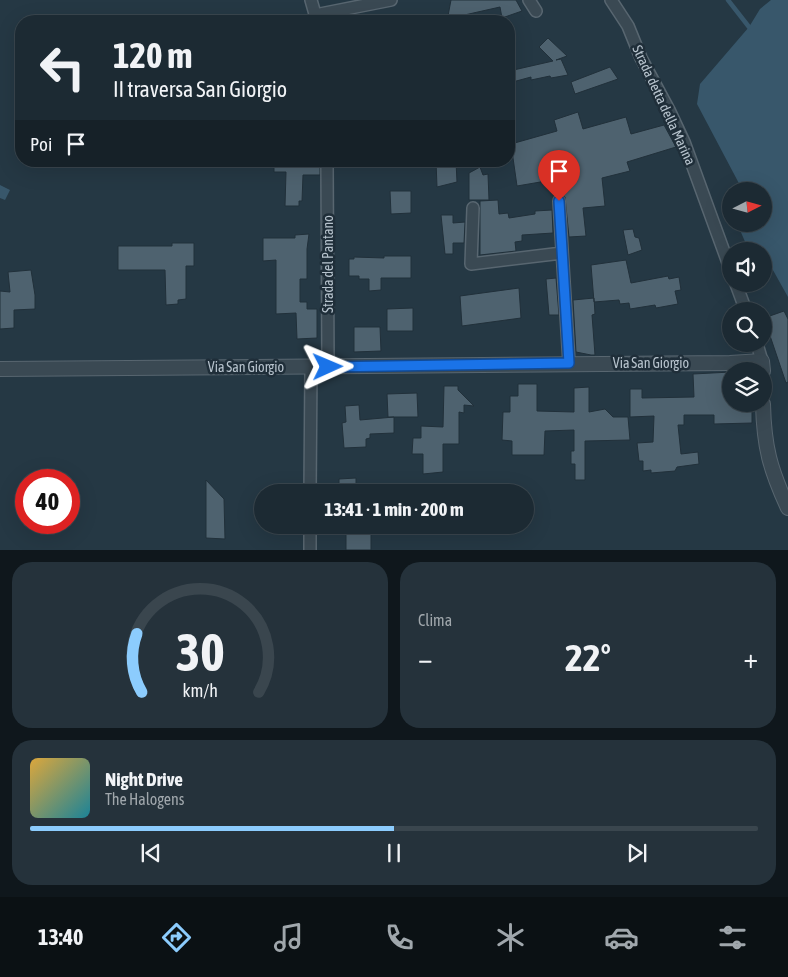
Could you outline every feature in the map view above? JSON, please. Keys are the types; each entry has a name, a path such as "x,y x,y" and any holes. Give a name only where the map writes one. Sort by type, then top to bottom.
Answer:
{"street":[{"path":"311,0 315,15"},
{"path":"328,15 391,0"},
{"path":"529,0 536,11"},
{"name":"Strada detta della Marina","path":"611,0 628,26 641,58 684,142 722,246"},
{"name":"Strada del Pantano","path":"327,167 328,367"},
{"path":"559,201 569,363"},
{"path":"473,208 471,264 562,252"},
{"name":"Via San Giorgio","path":"0,369 722,363"},
{"path":"310,484 311,367"},
{"path":"763,412 768,461 788,508"},
{"path":"310,534 310,550"}],"water":[{"path":"771,0 788,0 788,297 772,268 772,242 745,242 741,232 772,232 772,182 738,182 697,104 700,84 749,27 760,9"},
{"path":"0,185 10,190 5,200 0,198"}],"building":[{"path":"451,0 516,0 522,11 511,15 501,15 500,7 464,15 448,15"},
{"path":"548,38 567,56 556,60 561,59 568,75 531,80 531,77 515,81 515,70 553,61 539,47"},
{"path":"610,67 618,79 575,94 571,82"},
{"path":"578,112 583,129 626,117 631,134 664,125 676,147 627,162 630,171 602,178 605,206 583,208 586,236 569,237 565,197 559,194 554,196 552,180 517,186 514,167 515,143 557,131 554,120"},
{"path":"274,167 320,167 320,175 303,175 302,201 299,201 299,206 285,206 286,172 274,172"},
{"path":"436,167 456,167 457,182 437,187"},
{"path":"480,167 483,175 488,174 489,200 469,200 469,173"},
{"path":"390,191 411,191 411,213 391,214"},
{"path":"498,200 499,214 508,213 509,218 535,214 535,211 552,210 553,233 522,235 522,241 515,242 516,251 480,255 480,201"},
{"path":"441,215 453,215 453,223 465,222 464,243 453,243 453,254 445,254"},
{"path":"633,229 635,237 639,238 642,250 628,255 623,230"},
{"path":"309,234 307,279 300,279 300,302 307,302 307,309 317,309 317,338 297,339 296,313 276,314 276,260 263,261 263,238 295,238 295,235"},
{"path":"172,243 194,243 194,266 186,266 186,299 178,300 178,304 166,305 165,270 118,270 118,246 172,246"},
{"path":"384,256 411,256 411,278 381,278 381,290 369,291 369,279 349,276 349,259 354,259 354,257 384,258"},
{"path":"626,260 631,283 668,276 669,279 679,277 681,290 675,291 678,304 656,308 655,305 630,309 629,303 620,304 619,300 594,302 591,265"},
{"path":"31,270 35,309 14,310 14,328 0,329 0,291 10,292 8,272"},
{"path":"556,278 559,315 549,315 546,279"},
{"path":"519,288 521,318 462,326 460,296"},
{"path":"594,298 595,314 592,315 595,355 591,355 576,352 573,300"},
{"path":"413,308 413,331 387,331 387,309"},
{"path":"784,311 788,319 788,382 786,383 772,342 772,315"},
{"path":"354,327 380,327 381,351 354,352"},
{"path":"722,372 722,412 752,412 752,423 714,424 714,415 684,415 684,425 678,425 681,454 698,452 699,464 677,467 675,471 651,473 651,470 643,471 643,461 639,461 637,443 653,442 654,416 630,417 630,389 642,389 642,398 694,397 693,374"},
{"path":"518,384 537,384 537,411 574,412 574,388 589,387 589,412 605,409 613,417 628,417 630,440 585,441 585,480 575,480 575,464 571,464 571,451 574,451 574,430 545,431 544,455 512,455 512,441 502,440 503,412 510,412 510,396 518,396"},
{"path":"444,386 458,386 458,390 474,406 464,405 464,413 459,412 459,444 443,444 443,472 423,474 423,454 412,454 413,438 421,438 421,426 443,427"},
{"path":"417,393 418,417 388,417 387,394"},
{"path":"359,405 360,420 394,417 394,433 370,434 370,438 366,439 366,447 344,448 342,423 346,422 345,406"},
{"path":"356,478 356,484 339,484 339,479"},
{"path":"206,480 224,499 225,539 206,538"},
{"path":"346,534 371,534 371,550 346,550"}],"waterway":[{"path":"728,0 749,27"}],"route":[{"path":"328,367 569,363 559,201"}]}
